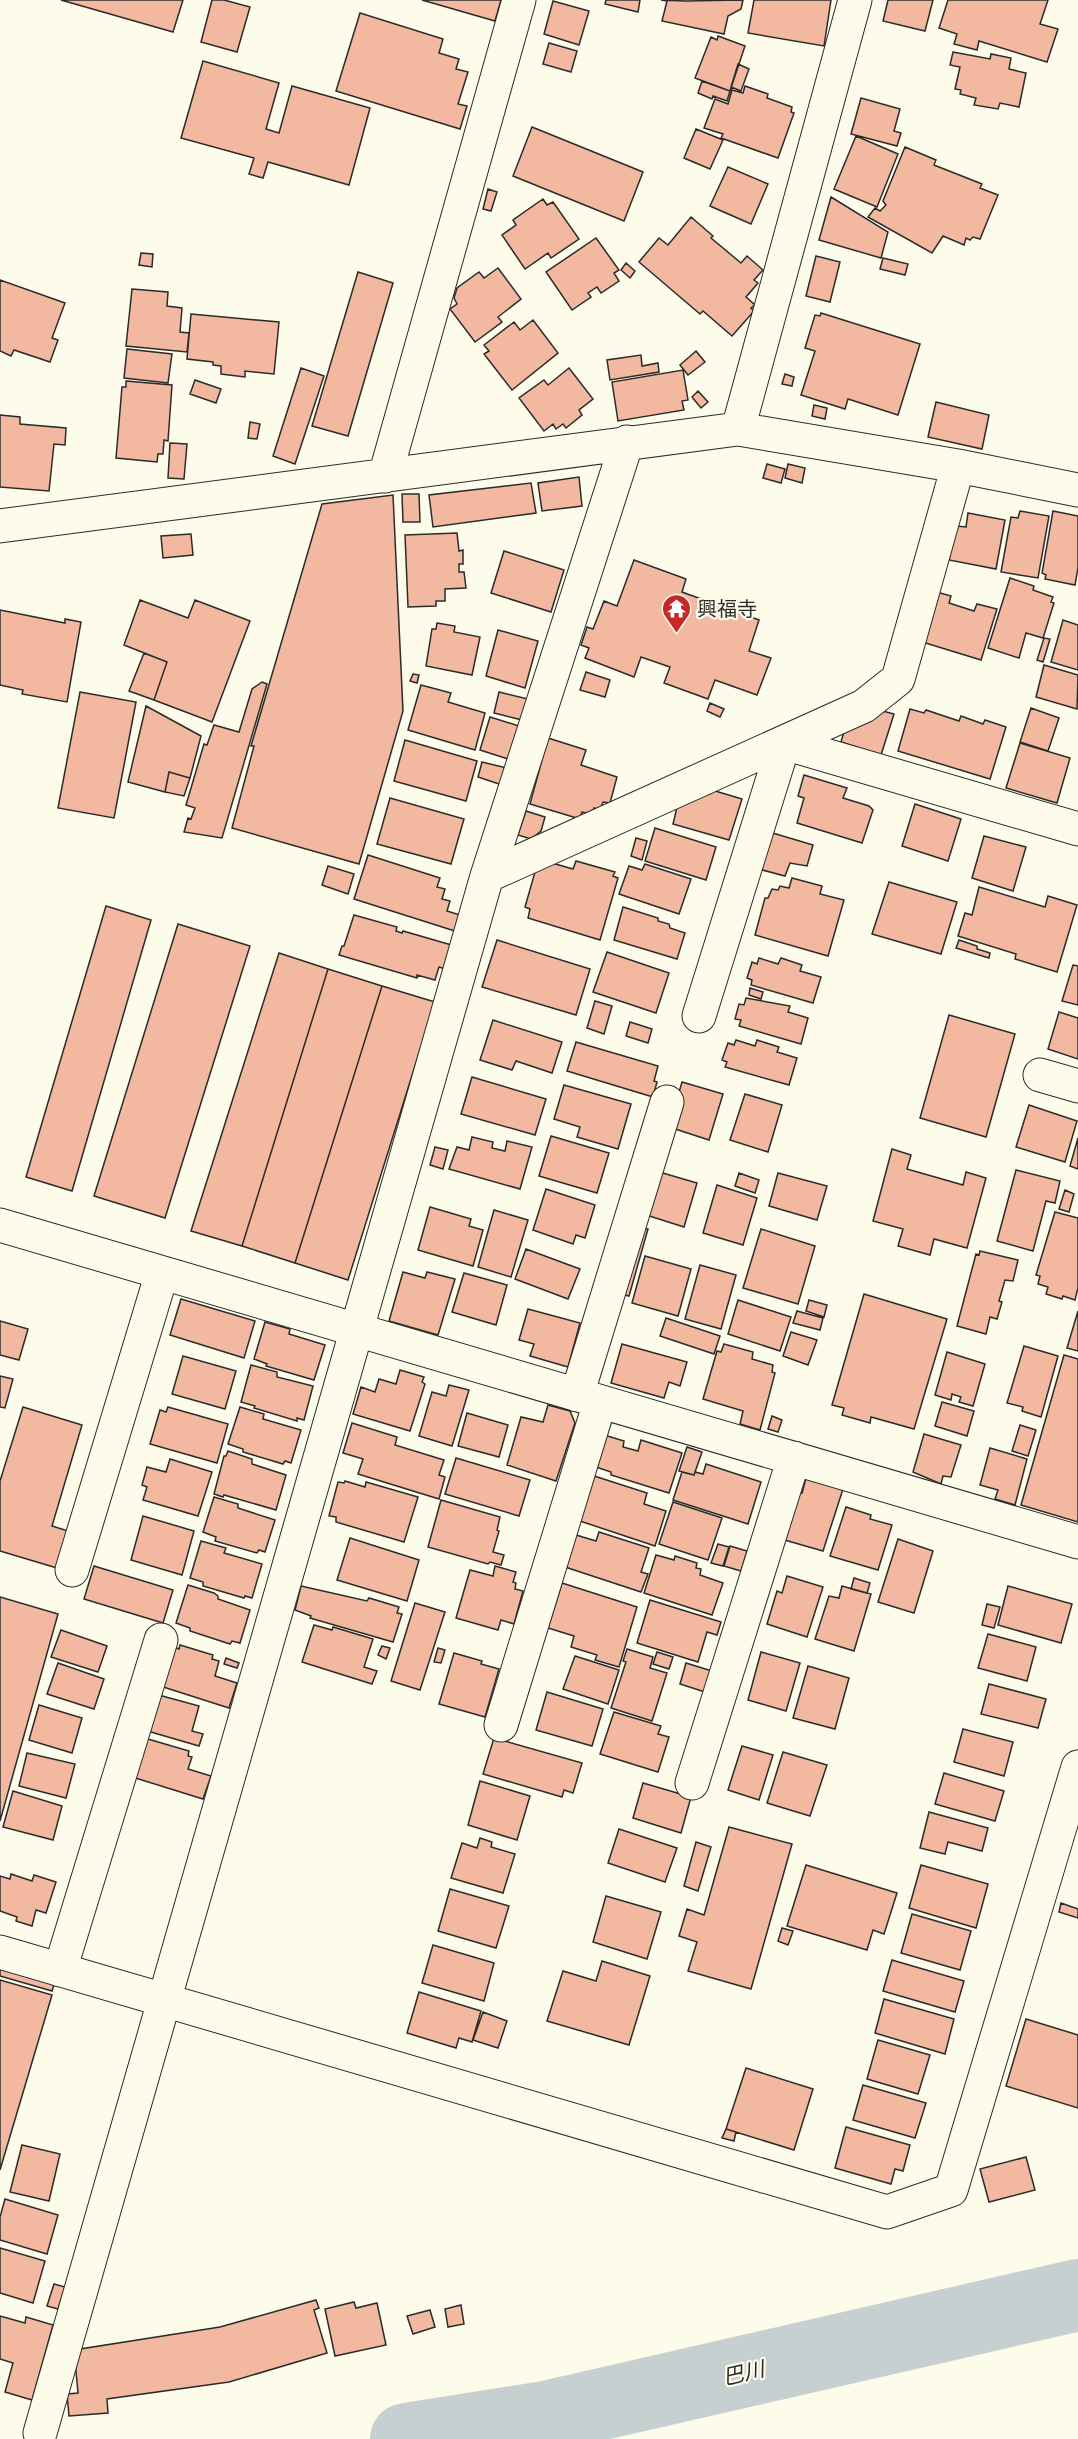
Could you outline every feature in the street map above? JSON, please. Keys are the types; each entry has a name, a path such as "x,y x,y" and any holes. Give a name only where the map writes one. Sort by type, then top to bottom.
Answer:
{"street":[{"path":"385,476 519,0"},
{"path":"738,429 855,0"},
{"path":"0,526 738,429 958,466 1078,490"},
{"path":"40,2433 487,876 627,442"},
{"path":"487,876 864,706 898,679 958,466"},
{"path":"784,742 1078,829"},
{"path":"699,1016 784,742"},
{"path":"1040,1075 1078,1086"},
{"path":"501,1725 667,1102"},
{"path":"0,1225 1078,1542"},
{"path":"72,1570 162,1273"},
{"path":"692,1783 794,1458"},
{"path":"60,1970 161,1640"},
{"path":"0,1952 887,2212 951,2190 1078,1767"}],"building":[{"path":"61,0 183,0 173,32"},
{"path":"212,0 224,0 250,7 237,52 201,42"},
{"path":"422,0 501,0 495,21"},
{"path":"606,0 640,0 638,12 605,4"},
{"path":"661,0 743,0 741,9 728,16 724,34 662,21 667,1"},
{"path":"754,0 831,0 824,46 748,33"},
{"path":"888,0 933,0 925,31 883,21"},
{"path":"948,0 1048,0 1040,24 1058,29 1047,62 979,41 977,50 954,44 957,34 939,28"},
{"path":"553,1 589,11 579,45 544,34"},
{"path":"360,13 443,39 439,53 459,59 456,69 468,72 458,104 467,106 460,129 336,91"},
{"path":"718,36 745,46 730,91 695,78 711,37 717,40"},
{"path":"549,43 577,51 571,72 543,64"},
{"path":"953,52 990,59 991,54 1011,58 1009,69 1026,73 1019,107 1000,103 998,109 974,105 976,98 960,94 961,90 955,89 960,67 950,65"},
{"path":"203,61 279,83 266,129 279,133 292,86 370,108 349,185 268,162 263,178 249,174 254,158 181,138"},
{"path":"738,64 749,69 741,91 731,87"},
{"path":"702,81 730,91 727,101 713,96 712,99 698,93"},
{"path":"745,86 768,94 767,98 792,107 791,112 794,113 778,158 721,138 723,134 704,128 715,99 728,104 732,90 743,93"},
{"path":"861,98 900,109 894,131 901,133 897,146 851,134"},
{"path":"532,127 643,172 624,221 513,176"},
{"path":"696,129 723,140 710,169 684,158"},
{"path":"856,136 898,154 877,207 834,189"},
{"path":"905,147 936,160 934,165 982,184 980,188 998,195 980,239 966,238 964,245 943,236 932,253 868,217 875,208 880,211 886,205 883,201"},
{"path":"728,167 768,184 751,224 710,206"},
{"path":"488,189 497,192 491,211 483,209"},
{"path":"831,197 888,232 881,258 819,240"},
{"path":"543,199 547,205 553,202 579,239 551,258 548,253 525,269 502,235 516,225 513,220"},
{"path":"691,217 713,236 711,238 741,263 747,256 763,270 754,280 758,283 746,297 755,305 751,308 754,311 732,336 703,311 700,314 639,262 659,238 668,245"},
{"path":"596,238 619,270 614,273 619,281 601,293 597,287 588,293 591,297 572,310 546,272"},
{"path":"141,253 153,254 152,267 139,265"},
{"path":"816,256 840,262 830,302 806,296"},
{"path":"883,258 908,264 905,275 880,269"},
{"path":"626,263 635,271 630,278 621,270"},
{"path":"498,268 521,299 498,317 502,322 475,342 450,309 457,304 454,298 457,288 479,272 484,278"},
{"path":"358,272 393,283 348,436 312,426"},
{"path":"0,280 65,303 52,338 58,340 50,362 14,350 11,356 0,351"},
{"path":"132,289 168,292 167,306 182,308 180,332 189,333 187,352 126,346"},
{"path":"821,313 920,344 898,415 848,399 845,409 801,395 815,351 805,348 815,315 820,316"},
{"path":"191,314 279,322 274,374 245,371 245,377 221,374 221,366 213,365 213,362 187,359"},
{"path":"533,320 558,353 512,390 484,354 489,351 484,345 514,322 520,330"},
{"path":"127,349 172,354 168,383 124,378"},
{"path":"696,351 705,362 688,375 680,365"},
{"path":"641,355 642,366 658,363 659,372 610,380 607,360"},
{"path":"301,368 324,376 295,464 273,456"},
{"path":"569,368 593,399 579,410 582,415 566,428 563,424 556,429 553,424 544,431 519,398 544,380 548,385"},
{"path":"683,370 688,400 682,401 684,410 618,421 612,382"},
{"path":"785,374 794,377 792,386 782,384"},
{"path":"195,380 221,389 216,403 190,394"},
{"path":"126,381 172,385 168,441 164,440 163,454 158,454 157,462 116,458 122,387 126,387"},
{"path":"698,391 708,402 701,408 692,397"},
{"path":"936,402 989,415 982,449 928,437"},
{"path":"814,405 827,408 825,419 812,416"},
{"path":"0,415 20,417 20,424 66,428 65,445 54,444 49,491 0,487"},
{"path":"250,422 260,424 257,439 248,438"},
{"path":"170,443 187,444 184,479 168,478"},
{"path":"767,464 785,469 781,483 763,478"},
{"path":"788,464 805,468 802,483 785,478"},
{"path":"579,477 582,506 542,511 538,483"},
{"path":"531,483 536,513 433,527 429,495"},
{"path":"402,494 419,494 420,522 403,522"},
{"path":"393,495 403,711 359,864 232,828 254,746 251,746 322,504"},
{"path":"1020,511 1049,516 1038,578 1001,572 1011,517 1018,518"},
{"path":"1053,511 1078,516 1078,568 1075,585 1045,579 1046,575 1042,573"},
{"path":"968,513 1005,520 996,569 949,560 956,526 966,527"},
{"path":"457,533 459,551 463,550 463,564 459,564 459,572 464,572 466,588 445,589 445,601 436,601 436,606 408,607 405,535"},
{"path":"191,534 193,555 163,558 161,536"},
{"path":"504,551 564,570 551,612 491,593"},
{"path":"634,560 686,579 682,592 759,620 749,651 771,658 757,695 715,680 708,699 664,683 670,667 641,657 634,677 585,658 589,648 581,645 587,627 593,629 604,601 617,606"},
{"path":"1010,578 1034,586 1033,590 1053,597 1051,602 1054,603 1043,638 1026,633 1019,658 988,648"},
{"path":"933,591 951,596 949,603 974,611 977,604 997,609 981,660 919,641"},
{"path":"140,600 188,618 195,600 250,621 212,722 154,700 167,662 124,645"},
{"path":"0,610 65,623 65,619 81,622 67,702 22,694 23,690 0,685"},
{"path":"1063,620 1078,625 1078,670 1051,662"},
{"path":"437,623 455,626 454,632 480,637 472,675 426,666 432,629 436,629"},
{"path":"498,630 538,641 525,688 486,676"},
{"path":"1044,638 1050,639 1043,662 1037,660"},
{"path":"144,653 167,662 154,700 129,691"},
{"path":"1044,665 1078,675 1077,709 1036,697"},
{"path":"586,672 610,680 605,697 580,690"},
{"path":"413,674 419,675 417,683 410,681"},
{"path":"262,682 267,684 222,838 184,832 188,818 191,819 195,808 186,805 204,744 207,745 214,725 239,732 252,689"},
{"path":"421,685 451,693 448,702 485,713 475,750 408,730"},
{"path":"80,692 136,702 114,818 58,808"},
{"path":"499,692 528,699 522,720 494,713"},
{"path":"710,703 724,709 720,717 707,711"},
{"path":"146,706 201,736 190,778 169,772 165,792 128,782"},
{"path":"1031,708 1059,718 1048,751 1020,742"},
{"path":"910,709 924,713 926,710 959,721 961,716 983,724 985,720 1006,727 990,779 898,751"},
{"path":"879,710 894,714 881,755 841,742 845,728"},
{"path":"490,717 519,726 508,759 480,750"},
{"path":"548,738 586,750 581,765 617,777 610,803 603,802 600,810 594,808 592,814 582,812 580,819 530,804"},
{"path":"405,740 477,761 466,801 394,781"},
{"path":"1020,743 1070,758 1057,803 1006,788"},
{"path":"482,762 507,768 502,785 478,777"},
{"path":"169,772 190,778 184,796 165,792"},
{"path":"804,775 847,788 843,798 869,806 873,810 862,843 797,823 804,798 798,796"},
{"path":"712,790 742,799 729,840 673,824 678,803 703,792 710,794"},
{"path":"390,798 464,819 451,864 377,844"},
{"path":"915,804 961,819 948,861 902,846"},
{"path":"526,811 545,817 541,831 531,839 518,835"},
{"path":"655,828 716,847 706,880 645,861"},
{"path":"766,831 813,845 807,866 790,863 785,876 755,868"},
{"path":"984,836 1026,847 1013,891 972,878"},
{"path":"636,838 647,841 642,860 631,856"},
{"path":"368,855 440,878 437,887 445,889 442,899 450,901 447,911 463,916 458,932 354,899"},
{"path":"545,861 573,869 576,861 615,872 613,876 618,878 600,940 528,918 530,909 525,907 537,865"},
{"path":"645,864 691,879 679,914 619,894 629,866 642,870"},
{"path":"328,866 354,874 348,894 322,885"},
{"path":"792,878 822,886 820,894 844,900 828,956 755,935 765,898 768,898 772,889 778,890 780,886 789,888"},
{"path":"889,882 957,902 941,954 872,934"},
{"path":"979,887 1045,907 1048,896 1077,905 1057,972 1015,959 1016,954 958,936 965,913 972,915"},
{"path":"106,906 151,920 72,1191 26,1177"},
{"path":"623,907 658,918 658,921 669,924 670,928 685,933 677,959 614,940"},
{"path":"354,915 397,927 396,931 402,933 403,931 455,946 448,970 439,967 435,980 417,975 417,978 339,955"},
{"path":"178,924 250,946 165,1218 94,1196"},
{"path":"497,940 590,969 576,1015 482,987"},
{"path":"959,940 990,953 989,958 956,948"},
{"path":"607,952 669,973 656,1013 593,992"},
{"path":"279,953 328,969 242,1246 191,1231"},
{"path":"759,958 778,964 781,958 802,965 800,971 821,977 813,1003 751,985 752,980 747,978 752,962 757,964"},
{"path":"1073,965 1078,966 1078,1005 1062,1001"},
{"path":"328,969 382,986 295,1263 242,1246"},
{"path":"382,986 435,1002 348,1280 295,1263"},
{"path":"750,988 763,992 761,999 749,995"},
{"path":"746,998 790,1006 788,1012 808,1018 801,1044 739,1026 741,1020 735,1019 739,1004 744,1005"},
{"path":"595,1001 612,1006 604,1034 587,1028"},
{"path":"1059,1012 1078,1018 1078,1059 1048,1049"},
{"path":"949,1015 1015,1034 986,1137 920,1118"},
{"path":"493,1020 562,1042 552,1073 516,1061 512,1070 480,1060"},
{"path":"630,1022 652,1029 648,1043 626,1036"},
{"path":"736,1040 755,1046 757,1040 779,1047 777,1052 797,1058 789,1085 725,1067 727,1062 722,1060 728,1043 734,1045"},
{"path":"576,1042 658,1066 653,1097 567,1071"},
{"path":"472,1077 546,1099 535,1135 461,1114"},
{"path":"682,1082 723,1094 709,1140 669,1127"},
{"path":"564,1085 631,1104 618,1149 577,1137 580,1127 554,1119"},
{"path":"745,1094 782,1105 768,1152 730,1140"},
{"path":"1029,1105 1077,1121 1065,1162 1016,1147"},
{"path":"551,1136 609,1153 597,1193 539,1176"},
{"path":"472,1137 493,1142 492,1148 505,1151 507,1141 532,1147 520,1189 449,1169 457,1147 469,1150"},
{"path":"1078,1138 1078,1169 1070,1166"},
{"path":"435,1147 448,1150 443,1169 430,1165"},
{"path":"892,1149 911,1155 907,1169 963,1185 966,1172 986,1178 967,1248 934,1239 930,1255 898,1246 903,1229 873,1221"},
{"path":"1016,1170 1060,1181 1055,1203 1046,1201 1033,1251 997,1241"},
{"path":"656,1171 697,1183 684,1227 643,1214"},
{"path":"739,1173 759,1180 755,1193 735,1186"},
{"path":"778,1173 827,1186 817,1220 769,1206"},
{"path":"717,1185 757,1198 743,1245 703,1233"},
{"path":"546,1189 595,1205 585,1238 576,1235 573,1244 533,1230"},
{"path":"1065,1190 1074,1194 1069,1212 1059,1209"},
{"path":"430,1207 471,1219 469,1226 483,1230 473,1266 418,1250"},
{"path":"494,1210 528,1220 511,1277 478,1267"},
{"path":"1055,1212 1078,1218 1078,1288 1075,1300 1046,1294 1048,1287 1038,1284 1040,1276 1036,1275"},
{"path":"636,1226 648,1229 629,1296 616,1293"},
{"path":"761,1229 815,1246 798,1304 743,1288"},
{"path":"526,1249 580,1269 568,1299 515,1279"},
{"path":"980,1251 1018,1260 1013,1281 1005,1280 997,1319 990,1317 986,1334 957,1326 976,1254 979,1255"},
{"path":"645,1256 691,1269 678,1316 632,1303"},
{"path":"700,1265 736,1275 721,1329 685,1319"},
{"path":"403,1272 425,1278 427,1272 455,1279 438,1335 389,1321"},
{"path":"464,1273 507,1285 496,1325 452,1312"},
{"path":"864,1294 947,1319 914,1429 871,1417 870,1423 842,1415 844,1408 832,1405"},
{"path":"181,1299 255,1321 244,1358 170,1335"},
{"path":"738,1300 791,1317 780,1351 728,1334"},
{"path":"809,1300 827,1305 824,1317 806,1311"},
{"path":"528,1309 580,1323 568,1367 530,1356 534,1344 519,1340"},
{"path":"797,1311 823,1318 820,1330 793,1323"},
{"path":"1078,1311 1078,1351 1067,1348"},
{"path":"666,1318 720,1336 714,1354 660,1336"},
{"path":"0,1321 28,1329 19,1360 0,1355"},
{"path":"265,1322 290,1329 289,1334 325,1345 314,1380 266,1366 267,1364 254,1359"},
{"path":"791,1332 817,1340 808,1365 783,1356"},
{"path":"622,1344 687,1362 680,1386 669,1382 664,1398 611,1383"},
{"path":"724,1344 753,1352 752,1359 773,1365 772,1372 775,1373 760,1430 740,1424 743,1411 703,1399 717,1351 721,1352"},
{"path":"1024,1346 1058,1356 1041,1417 1022,1411 1023,1407 1007,1403"},
{"path":"947,1352 985,1364 973,1406 959,1402 961,1397 952,1394 951,1400 935,1395"},
{"path":"1064,1355 1078,1359 1078,1522 1021,1505"},
{"path":"183,1356 236,1371 225,1409 172,1394"},
{"path":"251,1365 277,1372 277,1377 313,1386 304,1420 297,1418 297,1421 241,1402"},
{"path":"400,1370 424,1377 422,1382 425,1384 410,1431 353,1414 361,1387 375,1392 379,1379 396,1384"},
{"path":"0,1376 13,1379 5,1408 0,1407"},
{"path":"449,1385 469,1390 452,1446 419,1436 432,1392 446,1396"},
{"path":"942,1402 974,1411 967,1436 935,1426"},
{"path":"548,1405 570,1411 575,1423 556,1481 507,1465 521,1417 543,1422"},
{"path":"23,1407 82,1425 52,1526 68,1531 57,1568 0,1551 0,1481"},
{"path":"168,1407 228,1424 217,1463 150,1444 160,1410 166,1412"},
{"path":"240,1407 264,1414 263,1419 301,1430 291,1463 285,1461 283,1464 243,1452 243,1449 228,1444"},
{"path":"467,1413 508,1425 499,1457 458,1446"},
{"path":"772,1416 782,1420 778,1432 768,1429"},
{"path":"352,1423 397,1437 395,1445 444,1460 439,1475 445,1477 439,1499 358,1474 363,1459 343,1453"},
{"path":"1020,1425 1036,1430 1028,1456 1012,1451"},
{"path":"601,1434 624,1441 623,1447 638,1451 641,1440 682,1453 669,1493 611,1475 611,1472 590,1465"},
{"path":"924,1434 961,1445 951,1477 943,1476 941,1484 913,1472"},
{"path":"687,1447 702,1452 694,1475 679,1471"},
{"path":"990,1448 1027,1459 1015,1505 995,1499 998,1490 980,1485"},
{"path":"228,1451 252,1459 252,1464 286,1475 276,1510 214,1494 224,1456"},
{"path":"456,1458 530,1480 519,1516 445,1494"},
{"path":"170,1459 212,1472 198,1516 143,1500 147,1487 142,1485 147,1467 166,1472"},
{"path":"706,1464 761,1482 748,1524 673,1500 682,1472 694,1475 695,1472 703,1474"},
{"path":"588,1474 647,1493 644,1504 666,1511 655,1546 580,1521 591,1487 585,1484"},
{"path":"806,1478 843,1489 823,1551 781,1539 795,1491 802,1493"},
{"path":"345,1481 365,1487 366,1482 418,1497 404,1542 336,1522 336,1517 329,1516 338,1482 344,1483"},
{"path":"214,1497 238,1504 238,1508 275,1520 265,1552 259,1550 257,1553 215,1541 216,1537 203,1532"},
{"path":"441,1500 500,1517 493,1552 504,1555 501,1565 490,1562 488,1564 428,1547"},
{"path":"673,1502 722,1518 708,1560 659,1544"},
{"path":"846,1507 871,1515 870,1519 892,1525 878,1570 830,1556"},
{"path":"143,1516 194,1531 182,1575 131,1560"},
{"path":"599,1532 649,1548 641,1572 648,1574 641,1592 565,1567 576,1535 596,1541"},
{"path":"350,1538 419,1560 407,1601 337,1580"},
{"path":"898,1539 933,1551 914,1613 878,1602"},
{"path":"201,1541 226,1548 224,1553 262,1564 252,1598 245,1596 244,1598 203,1586 203,1582 190,1578"},
{"path":"718,1544 729,1547 723,1566 711,1563"},
{"path":"730,1546 747,1551 741,1571 724,1566"},
{"path":"656,1555 674,1560 675,1556 697,1563 696,1568 701,1569 700,1575 723,1583 712,1615 644,1593"},
{"path":"94,1566 173,1590 163,1623 84,1599"},
{"path":"495,1566 516,1572 513,1582 516,1583 515,1589 523,1591 514,1624 501,1620 498,1630 456,1618 470,1570 493,1576"},
{"path":"787,1576 823,1587 807,1637 767,1624 777,1591 782,1593"},
{"path":"854,1578 870,1583 867,1593 851,1589"},
{"path":"562,1583 637,1607 619,1667 595,1660 597,1655 571,1647 574,1636 548,1628"},
{"path":"188,1585 214,1593 218,1599 250,1610 240,1643 232,1641 230,1644 190,1631 190,1628 176,1623"},
{"path":"301,1586 367,1601 369,1598 399,1607 397,1613 402,1614 393,1642 310,1618 311,1616 295,1610"},
{"path":"842,1586 871,1594 854,1651 815,1639 829,1596 839,1598"},
{"path":"1008,1586 1072,1604 1061,1643 998,1625"},
{"path":"0,1597 58,1614 0,1821"},
{"path":"650,1600 721,1622 717,1635 707,1632 698,1662 637,1643"},
{"path":"415,1603 445,1612 420,1690 391,1681"},
{"path":"987,1604 1000,1607 994,1628 982,1625"},
{"path":"314,1625 332,1630 333,1627 373,1639 364,1667 377,1671 372,1684 302,1662"},
{"path":"61,1630 107,1646 98,1672 51,1657"},
{"path":"988,1634 1036,1647 1027,1681 978,1668"},
{"path":"169,1645 179,1649 180,1645 213,1655 212,1659 219,1661 215,1676 237,1683 229,1708 157,1685"},
{"path":"382,1646 390,1648 386,1659 378,1655"},
{"path":"438,1648 445,1650 441,1663 434,1662"},
{"path":"627,1649 653,1657 650,1668 667,1673 652,1721 611,1708 626,1662 623,1661"},
{"path":"657,1652 673,1657 669,1669 653,1664"},
{"path":"761,1652 800,1663 786,1711 748,1700"},
{"path":"454,1653 482,1661 481,1664 499,1669 485,1717 439,1704"},
{"path":"575,1656 619,1670 608,1704 563,1689"},
{"path":"226,1658 239,1663 237,1668 224,1664"},
{"path":"58,1663 104,1679 94,1709 47,1694"},
{"path":"686,1663 712,1671 705,1692 680,1684"},
{"path":"808,1666 849,1678 835,1729 793,1718"},
{"path":"989,1684 1046,1699 1038,1728 981,1714"},
{"path":"547,1692 603,1709 592,1746 536,1730"},
{"path":"155,1694 199,1706 192,1731 203,1734 199,1746 144,1730"},
{"path":"39,1705 82,1718 72,1753 29,1740"},
{"path":"614,1712 661,1726 658,1734 669,1737 658,1772 600,1754"},
{"path":"963,1729 1013,1742 1004,1776 954,1762"},
{"path":"141,1737 189,1751 188,1756 192,1757 188,1769 211,1776 203,1799 129,1776"},
{"path":"494,1738 582,1763 573,1793 564,1790 562,1797 483,1774"},
{"path":"742,1746 773,1755 759,1800 728,1790"},
{"path":"783,1752 827,1765 810,1816 767,1803"},
{"path":"27,1753 75,1764 66,1798 19,1786"},
{"path":"944,1773 1004,1791 995,1821 935,1804"},
{"path":"480,1781 530,1796 517,1840 468,1825"},
{"path":"643,1783 691,1797 681,1833 633,1818"},
{"path":"13,1791 62,1806 53,1840 3,1827"},
{"path":"929,1812 988,1828 982,1851 948,1842 945,1854 920,1848"},
{"path":"729,1827 792,1844 751,1989 688,1971 697,1942 679,1936 687,1909 704,1915"},
{"path":"619,1829 677,1848 665,1882 608,1863"},
{"path":"480,1838 492,1842 491,1847 515,1854 503,1893 451,1878 462,1843 477,1848"},
{"path":"696,1842 711,1847 698,1891 684,1886"},
{"path":"806,1865 897,1893 884,1934 873,1930 867,1950 787,1926"},
{"path":"921,1865 988,1884 976,1928 909,1908"},
{"path":"11,1874 32,1881 34,1875 56,1882 46,1913 36,1910 32,1926 16,1921 17,1917 0,1911 0,1876 10,1879"},
{"path":"450,1889 509,1906 496,1948 438,1931"},
{"path":"606,1896 661,1912 647,1959 593,1942"},
{"path":"1061,1903 1078,1909 1078,1918 1059,1912"},
{"path":"912,1914 971,1931 960,1970 901,1953"},
{"path":"782,1928 793,1931 788,1945 778,1941"},
{"path":"433,1945 494,1963 484,2001 422,1983"},
{"path":"892,1960 964,1981 955,2012 883,1991"},
{"path":"602,1961 650,1976 629,2045 547,2021 563,1971 596,1981"},
{"path":"0,1964 55,1981 52,1991 0,1976"},
{"path":"0,1980 52,1995 0,2170"},
{"path":"419,1992 481,2011 472,2042 459,2038 456,2048 407,2033"},
{"path":"884,1999 954,2019 945,2054 875,2033"},
{"path":"483,2012 507,2021 498,2048 473,2040"},
{"path":"1026,2019 1078,2035 1078,2108 1006,2086"},
{"path":"878,2040 930,2055 918,2094 867,2079"},
{"path":"746,2068 813,2089 794,2150 726,2129"},
{"path":"863,2085 926,2103 915,2138 853,2120"},
{"path":"846,2127 910,2145 903,2171 895,2169 891,2184 835,2168"},
{"path":"726,2129 736,2132 734,2141 722,2138"},
{"path":"22,2145 60,2154 49,2201 10,2192"},
{"path":"1026,2157 1035,2190 989,2202 980,2169"},
{"path":"5,2199 58,2215 47,2254 0,2240 0,2217"},
{"path":"0,2248 45,2261 33,2303 0,2293"},
{"path":"54,2284 65,2287 58,2309 47,2306"},
{"path":"316,2300 319,2308 314,2310 327,2353 229,2382 107,2399 108,2413 69,2416 67,2394 78,2393 74,2350 220,2327"},
{"path":"354,2302 356,2308 377,2303 386,2345 335,2356 325,2309"},
{"path":"461,2305 464,2324 448,2327 445,2309"},
{"path":"430,2310 435,2327 413,2334 407,2316"},
{"path":"0,2316 25,2323 26,2317 53,2325 32,2400 5,2392 13,2363 0,2359"}],"waterway":[{"name":"巴川","path":"406,2439 545,2417 1078,2295"}],"place":[{"name":"興福寺","path":"676,634"}]}
